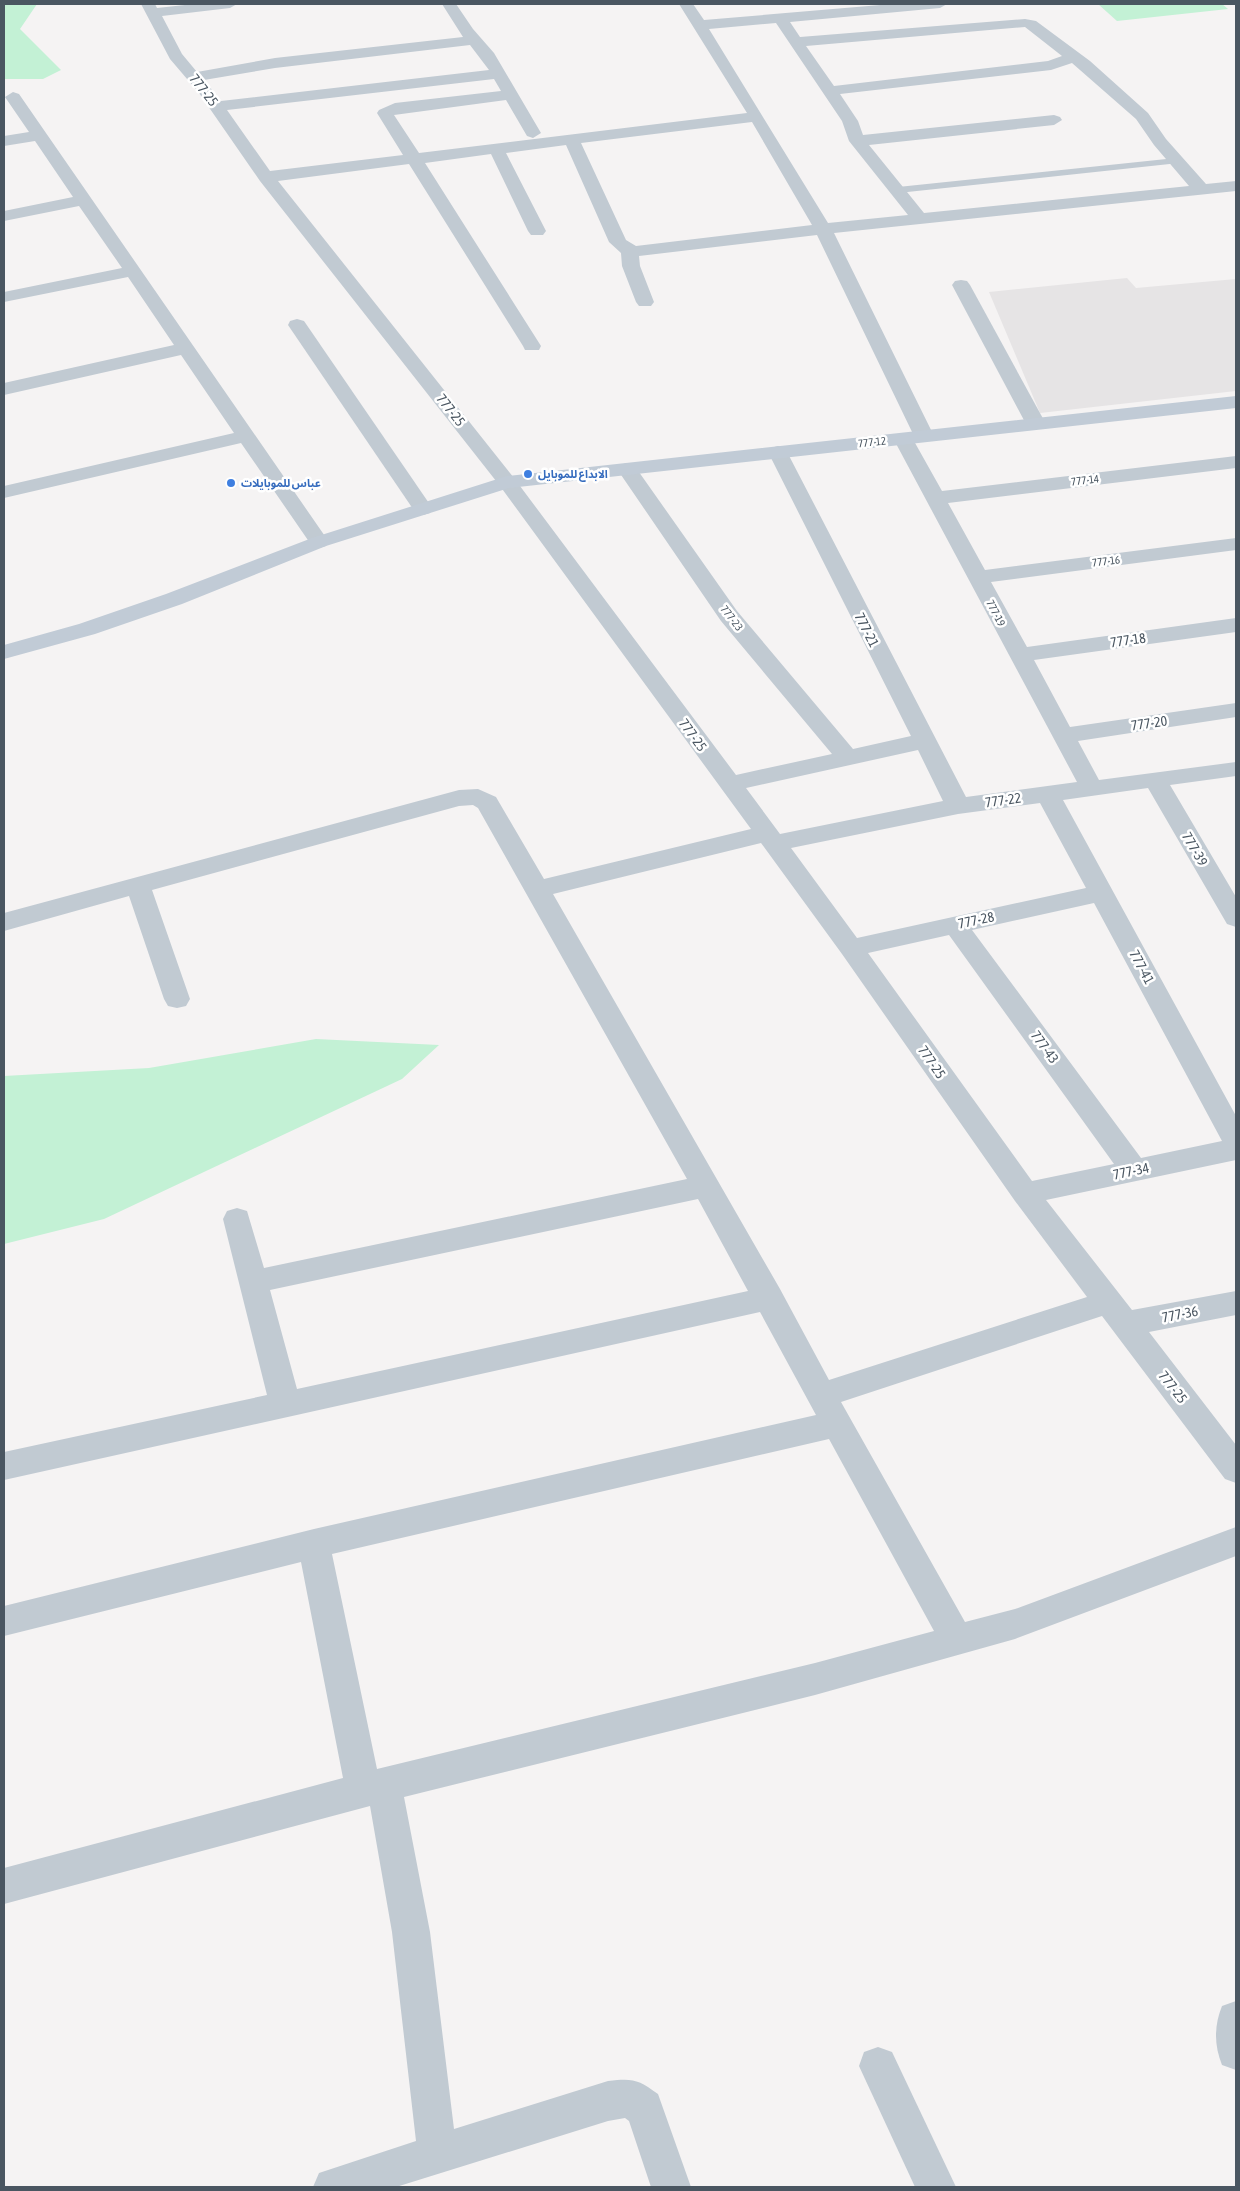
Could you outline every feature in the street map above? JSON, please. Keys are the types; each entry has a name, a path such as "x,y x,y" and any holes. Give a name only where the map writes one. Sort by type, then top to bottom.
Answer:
{"street":[{"path":"150,8 230,4"},
{"path":"449,4 474,40 486,52 533,133"},
{"name":"777-19","path":"686,4 757,116 823,229 914,437 934,498 1091,787"},
{"path":"700,25 940,4"},
{"name":"777-25","path":"150,8 176,56 217,106 266,177 507,482 851,948 1025,1193 1236,1469"},
{"path":"780,18 850,121 857,140 920,219"},
{"path":"796,42 1024,23 1035,27 1073,57 1085,64 1142,116 1160,142 1202,190"},
{"path":"194,77 275,63 474,40"},
{"path":"829,91 1051,65 1073,57"},
{"path":"217,106 498,74"},
{"path":"510,95 389,110 385,113 532,346"},
{"path":"13,97 319,542"},
{"path":"266,177 757,116"},
{"path":"857,140 1054,120"},
{"path":"4,141 39,135"},
{"path":"572,139 618,242 630,250 646,250 823,229 1236,186"},
{"path":"496,148 537,231"},
{"path":"4,216 84,200"},
{"path":"630,250 631,266 645,302"},
{"path":"4,297 132,271"},
{"path":"962,285 1036,424"},
{"path":"297,326 424,509"},
{"path":"4,389 186,348"},
{"name":"777-12","path":"4,652 87,629 174,599 319,542 507,482 1236,402"},
{"path":"4,492 246,436"},
{"name":"777-21","path":"778,452 923,741 958,806"},
{"name":"777-14","path":"934,498 1236,462"},
{"name":"777-23","path":"627,469 729,616 848,758"},
{"name":"777-16","path":"977,577 1236,544"},
{"name":"777-18","path":"1019,655 1236,625"},
{"name":"777-20","path":"1062,736 1236,710"},
{"path":"729,784 923,741"},
{"name":"777-22","path":"538,889 769,839 958,806 1236,769"},
{"name":"777-39","path":"1155,780 1225,879 1236,918"},
{"name":"777-41","path":"1047,793 1236,1142"},
{"path":"4,922 459,798 478,797 487,803 538,889 769,1298 835,1424 957,1640"},
{"path":"138,885 177,999"},
{"name":"777-28","path":"851,948 1102,893"},
{"name":"777-43","path":"955,925 1134,1170"},
{"name":"777-34","path":"1025,1193 1236,1148"},
{"path":"253,1282 706,1186"},
{"path":"237,1219 285,1404"},
{"path":"4,1466 769,1298"},
{"name":"777-36","path":"820,1396 1116,1313 1236,1303"},
{"path":"4,1621 314,1544 835,1424"},
{"path":"4,1886 374,1788 815,1679 1015,1624 1236,1541"},
{"path":"314,1544 411,1932 416,2169"},
{"path":"1236,2020 1236,2051"},
{"path":"878,2066 936,2187"},
{"path":"332,2187 416,2169 608,2101 631,2098 644,2108 672,2187"}],"lane":[{"path":"898,190 1176,161"}],"shaded area":[{"path":"1127,278 1136,288 1236,279 1236,391 1040,413 989,292"}],"green space":[{"path":"4,4 37,4 20,29 61,70 43,79 4,79"},
{"path":"1098,4 1222,4 1228,9 1117,21"},
{"path":"316,1039 439,1045 402,1079 104,1219 4,1244 4,1076 149,1068"}],"place":[{"name":"الابداع للموبايل","path":"528,474"},
{"name":"عباس للموبايلات","path":"231,483"}]}
